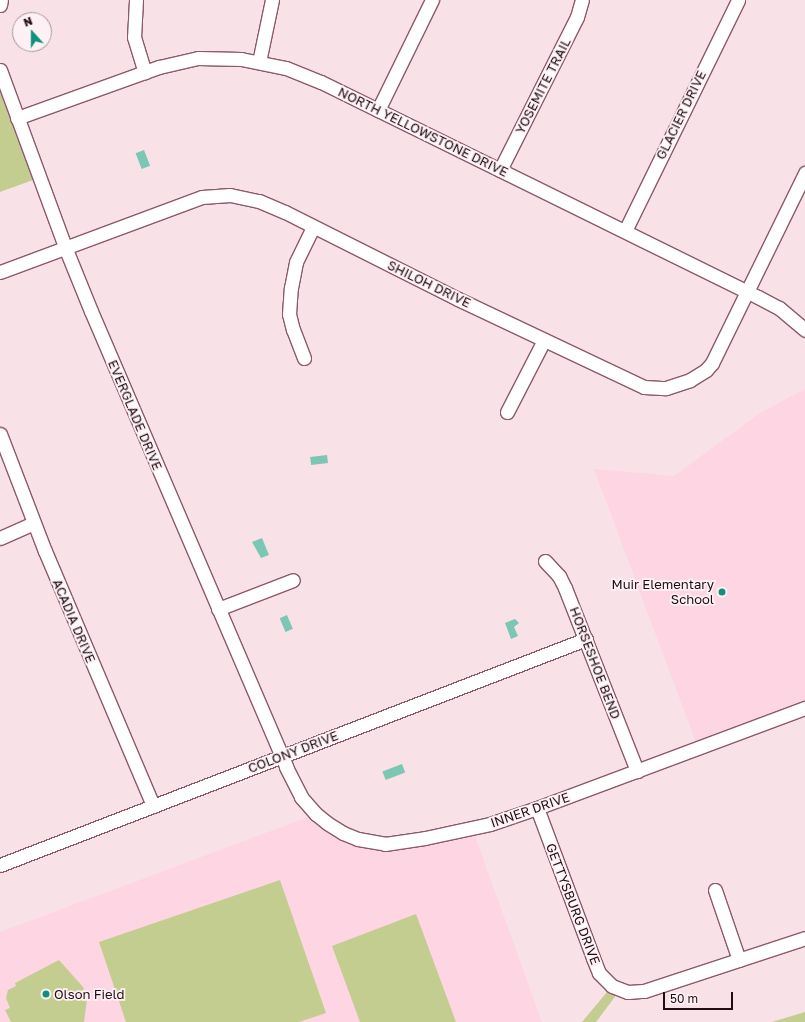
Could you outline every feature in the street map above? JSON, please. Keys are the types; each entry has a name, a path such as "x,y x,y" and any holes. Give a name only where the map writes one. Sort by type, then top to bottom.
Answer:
{"street":[{"path":"0,5 1,0"},
{"path":"136,0 134,37 145,72"},
{"path":"259,62 272,0"},
{"path":"378,110 432,0"},
{"name":"YOSEMITE TRAIL","path":"500,170 577,17 582,0"},
{"name":"GLACIER DRIVE","path":"625,231 738,0"},
{"name":"NORTH YELLOWSTONE DRIVE","path":"17,118 145,72 170,64 198,58 241,59 286,68 307,76 378,110 748,292 779,308 805,330"},
{"name":"EVERGLADE DRIVE","path":"0,70 65,247 94,318 281,756"},
{"name":"SHILOH DRIVE","path":"65,247 202,198 230,195 259,201 644,387 666,388 690,380 706,370 712,363 801,193 805,173"},
{"path":"304,358 293,330 289,314 290,288 296,262 313,227"},
{"path":"0,272 65,247"},
{"path":"507,412 544,340"},
{"name":"ACADIA DRIVE","path":"0,434 33,523 153,806"},
{"path":"0,538 33,523"},
{"name":"HORSESHOE BEND","path":"545,561 562,582 586,639 637,771"},
{"path":"218,609 293,580"},
{"name":"COLONY DRIVE","path":"0,865 586,639"},
{"name":"INNER DRIVE","path":"281,756 301,797 316,814 343,833 372,843 400,843 496,823 805,708"},
{"name":"GETTYSBURG DRIVE","path":"537,808 595,964 605,980 612,986 628,992 644,991 805,938"},
{"path":"715,890 739,960"}],"shaded area":[{"path":"0,91 33,180 0,192"},
{"path":"144,150 150,166 142,169 136,153"},
{"name":"Muir Elementary School","path":"805,389 805,708 698,748 594,469 674,476 760,413"},
{"path":"327,455 328,463 311,465 310,457"},
{"path":"262,538 269,555 261,558 252,542"},
{"path":"287,615 293,629 285,632 280,618"},
{"path":"515,619 519,623 514,627 518,636 511,639 505,623"},
{"path":"402,764 405,772 386,780 382,772"},
{"path":"316,814 372,843 472,828 542,1022 0,1022 0,932"},
{"path":"280,880 326,1013 299,1022 126,1022 99,942"},
{"path":"416,914 456,1022 360,1022 332,946"},
{"name":"Olson Field","path":"59,960 83,987 87,999 84,1022 11,1022 5,1010 10,1008 6,998 8,990 16,986 15,983"},
{"path":"612,986 620,990 596,1022 582,1022"},
{"path":"805,1012 805,1022 772,1022"}],"place":[{"name":"Muir Elementary School","path":"722,592"},
{"name":"Olson Field","path":"46,994"}]}
